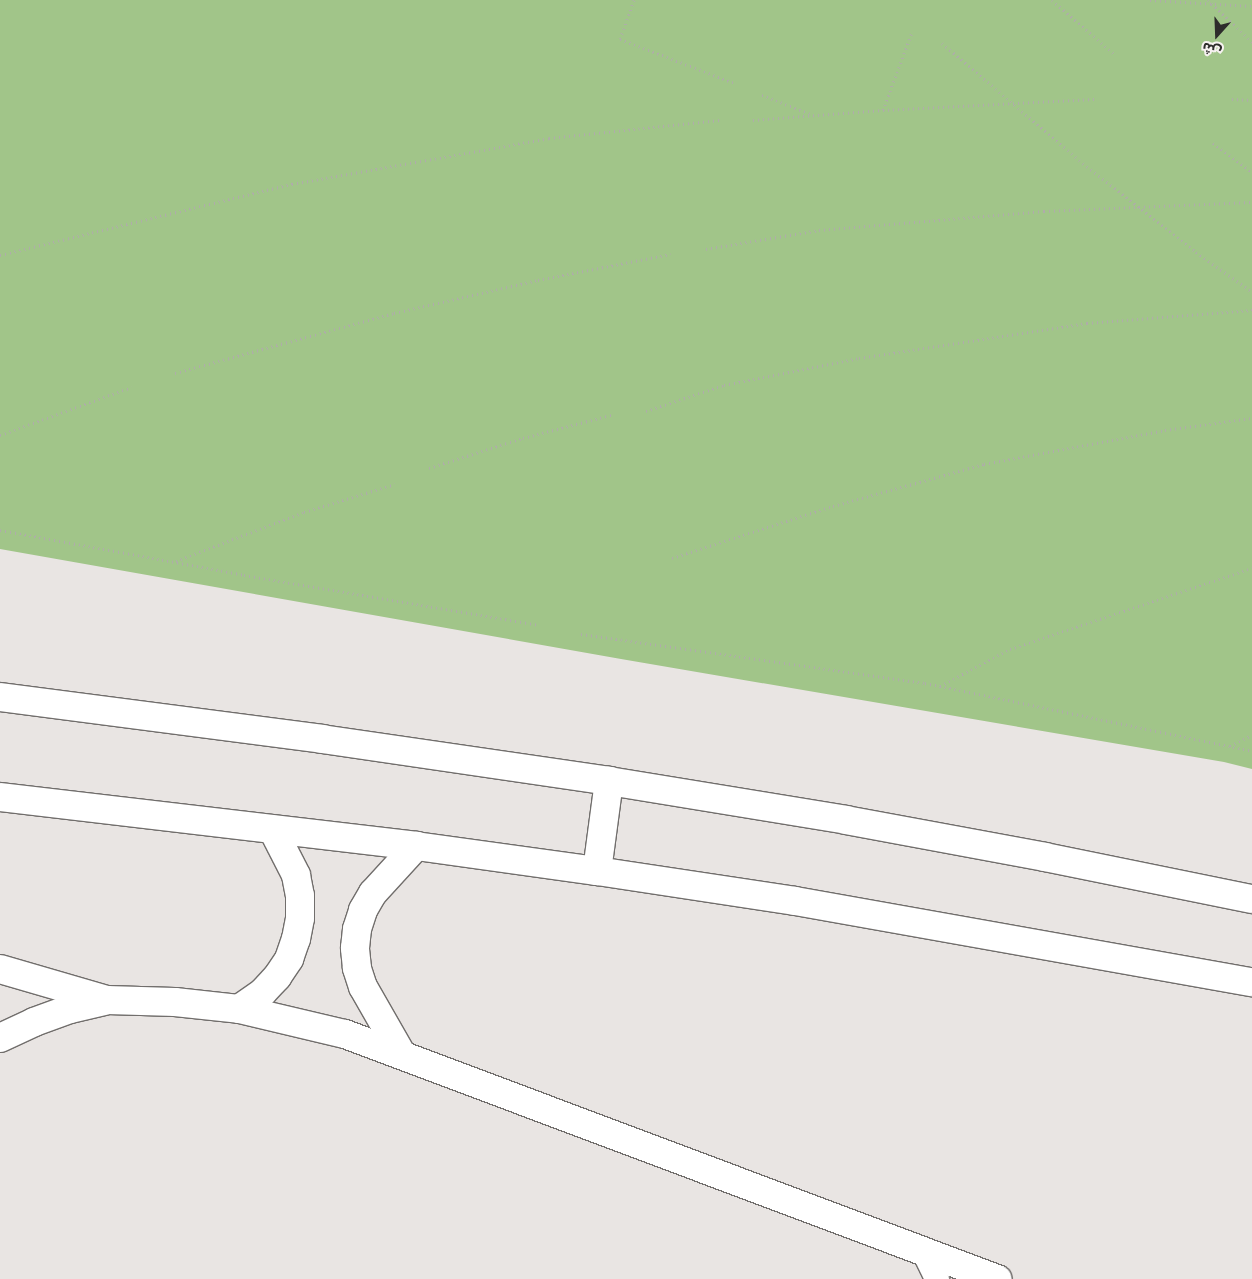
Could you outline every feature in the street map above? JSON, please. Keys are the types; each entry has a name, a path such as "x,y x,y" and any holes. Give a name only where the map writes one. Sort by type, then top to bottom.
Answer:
{"main road":[{"path":"0,697 351,743 609,781 912,832 1252,899"},
{"path":"597,871 609,781"},
{"path":"0,798 131,811 273,830 416,846 597,871 795,901 1252,982"},
{"path":"239,1009 263,992 277,977 289,959 296,939 300,918 300,896 296,875 288,855 273,830"},
{"path":"402,1055 362,987 357,968 355,948 357,929 363,910 373,893 416,846"},
{"path":"0,969 107,1000 175,1002 239,1009 327,1029 402,1055 997,1279"},
{"path":"0,1038 34,1022 70,1009 107,1000"}],"street":[{"path":"924,1252 937,1279"}],"path":[{"path":"634,0 620,39 734,83"},
{"path":"1052,0 1115,55"},
{"path":"1150,0 1252,6"},
{"path":"1208,0 1252,42"},
{"path":"883,110 912,32"},
{"path":"942,43 1138,207 1252,292"},
{"path":"762,95 814,116"},
{"path":"753,120 883,110 1095,99"},
{"path":"1232,99 1252,100"},
{"path":"0,255 292,184 549,138 720,120"},
{"path":"1213,143 1252,172"},
{"path":"706,249 819,230 1044,211 1252,202"},
{"path":"175,373 394,313 538,280 670,254"},
{"path":"646,411 724,385 859,358 1087,323 1252,310"},
{"path":"0,435 132,387"},
{"path":"429,468 514,441 612,415"},
{"path":"672,558 834,506 984,464 1165,430 1252,418"},
{"path":"175,562 304,512 395,484"},
{"path":"0,530 539,625"},
{"path":"940,686 1010,649 1252,568"},
{"path":"581,634 940,686 1252,751"},
{"path":"1230,746 1252,736"}],"green space":[{"path":"0,0 1252,0 1252,769 1224,762 621,659 0,549"}]}
